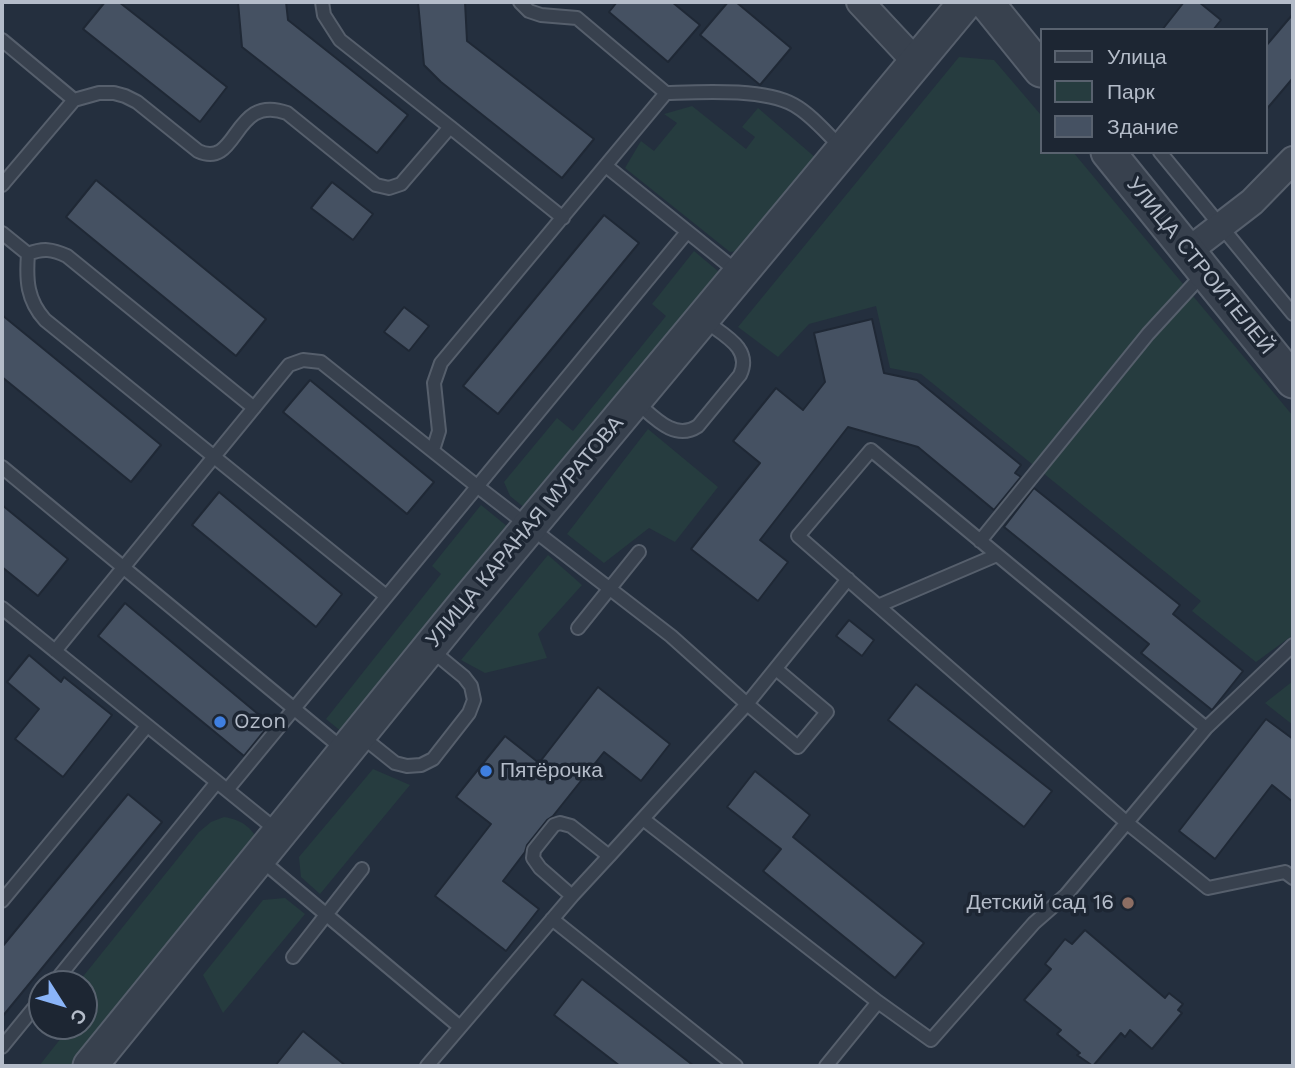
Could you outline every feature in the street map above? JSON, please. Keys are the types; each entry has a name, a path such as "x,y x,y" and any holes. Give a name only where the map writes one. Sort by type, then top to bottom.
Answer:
{"street":[{"path":"860,2 917,63"},
{"name":"УЛИЦА КАРАНАЯ МУРАТОВА","path":"90,1066 429,649 966,2"},
{"path":"986,2 1040,69"},
{"name":"УЛИЦА СТРОИТЕЛЕЙ","path":"1110,154 1293,381"},
{"path":"1196,262 1221,226 1252,202 1293,160"}],"lane":[{"path":"322,2 324,15 340,40 563,218"},
{"path":"520,2 529,11 541,15 577,18 666,93 725,92 779,100 795,106 842,149"},
{"path":"2,40 74,100"},
{"path":"2,185 74,100 99,93 125,96 207,155 224,149 250,116 262,109 274,108 287,113 376,185 389,188 401,184 411,175 450,127"},
{"path":"433,450 439,431 434,383 441,363 666,93"},
{"path":"1162,154 1293,314"},
{"path":"606,166 740,274"},
{"path":"65,970 222,786 293,709 687,232"},
{"path":"2,233 28,254"},
{"path":"28,254 40,249 55,250 67,256 254,408"},
{"path":"28,254 26,275 29,295 37,310 386,596"},
{"path":"981,541 1148,334 1196,262"},
{"path":"635,401 670,430 691,431 698,426 740,375 745,365 744,355 737,346 703,320"},
{"path":"55,651 289,365 303,360 321,362 671,636 797,747 827,712 776,669"},
{"path":"1206,728 871,450 798,536 1126,822 1208,888 1285,872 1293,878"},
{"path":"2,467 293,709 353,743 407,766 421,765 433,759 469,713 474,700 471,686 464,677 429,649"},
{"path":"578,628 639,552"},
{"path":"880,605 997,555"},
{"path":"427,1066 572,896 747,704 848,579"},
{"path":"2,608 280,833"},
{"path":"643,819 878,1002 931,1040 1034,923 1066,895 1206,728 1293,645"},
{"path":"2,901 147,726"},
{"path":"572,896 540,868 533,858 534,850 554,825 560,823 571,826 609,856"},
{"path":"260,859 460,1027"},
{"path":"293,957 362,869"},
{"path":"552,919 736,1066"},
{"path":"826,1066 878,1002"},
{"path":"2,1047 28,1015"}],"green space":[{"path":"959,57 994,60 1040,114 1040,154 1075,154 1293,416 1293,635 1256,662 1192,611 1201,601 921,374 890,368 876,306 809,324 778,357 738,327"},
{"path":"692,106 746,149 755,137 742,127 758,108 824,165 758,249 730,252 625,168 641,141 654,151 677,123 664,114"},
{"path":"694,251 731,282 536,517 510,496 504,482 557,418 573,431 666,316 652,304"},
{"path":"648,429 718,487 675,542 649,528 604,563 567,534"},
{"path":"481,505 519,536 353,741 326,719 441,574 432,566"},
{"path":"548,555 582,585 538,634 547,658 485,673 461,660"},
{"path":"1293,681 1293,725 1265,703"},
{"path":"373,769 410,785 320,894 301,877 299,857"},
{"path":"224,817 235,820 251,830 258,840 85,1066 39,1066 59,1040 98,1040 98,970 88,970 199,832 211,822"},
{"path":"285,898 305,914 223,1013 203,975 263,900"}],"building":[{"path":"105,2 119,2 227,87 200,122 83,29"},
{"path":"238,2 286,2 288,20 408,115 377,153 242,47"},
{"path":"418,2 465,2 467,41 594,139 562,178 441,82 424,65"},
{"path":"617,2 672,2 700,25 668,62 609,12"},
{"path":"728,2 736,2 791,48 760,85 700,35"},
{"path":"1184,2 1199,2 1221,20 1215,28 1164,28"},
{"path":"1293,14 1293,78 1267,109 1267,45"},
{"path":"96,180 266,319 236,356 66,217"},
{"path":"332,182 373,214 353,240 311,208"},
{"path":"604,215 639,243 498,414 463,386"},
{"path":"404,307 429,326 409,351 384,332"},
{"path":"2,315 161,445 131,482 2,377"},
{"path":"872,319 884,373 917,380 1021,465 1015,473 1021,477 994,510 918,447 848,427 760,540 788,562 758,601 691,549 760,463 733,441 776,388 803,410 825,382 814,333"},
{"path":"310,380 434,482 407,514 283,412"},
{"path":"1034,488 1180,605 1173,614 1243,671 1212,710 1141,653 1149,644 1004,527"},
{"path":"219,492 342,594 316,627 192,525"},
{"path":"2,505 68,559 38,596 2,567"},
{"path":"125,603 270,724 244,756 98,636"},
{"path":"849,620 874,640 862,656 836,636"},
{"path":"29,655 61,682 64,677 112,715 63,777 15,739 39,709 7,682"},
{"path":"916,684 1052,791 1024,827 888,720"},
{"path":"598,687 670,744 641,781 604,752 527,845 525,852 503,881 539,909 506,951 435,896 491,824 456,797 505,736 539,763"},
{"path":"1266,719 1293,739 1293,802 1272,785 1215,859 1179,831"},
{"path":"755,771 810,815 793,837 924,943 895,978 763,871 781,849 727,807"},
{"path":"128,794 162,822 41,970 28,970 28,985 2,1017 2,947"},
{"path":"1085,930 1165,998 1169,993 1183,1004 1178,1010 1182,1013 1152,1049 1130,1030 1125,1037 1121,1033 1093,1066 1077,1055 1080,1053 1057,1034 1061,1030 1024,1000 1051,969 1045,964 1065,939 1072,944"},
{"path":"582,979 694,1066 620,1066 554,1015"},
{"path":"303,1031 346,1066 275,1066"}],"place":[{"name":"Ozon","path":"220,722"},
{"name":"Пятёрочка","path":"486,771"},
{"name":"Детский сад 16","path":"1128,903"}]}
